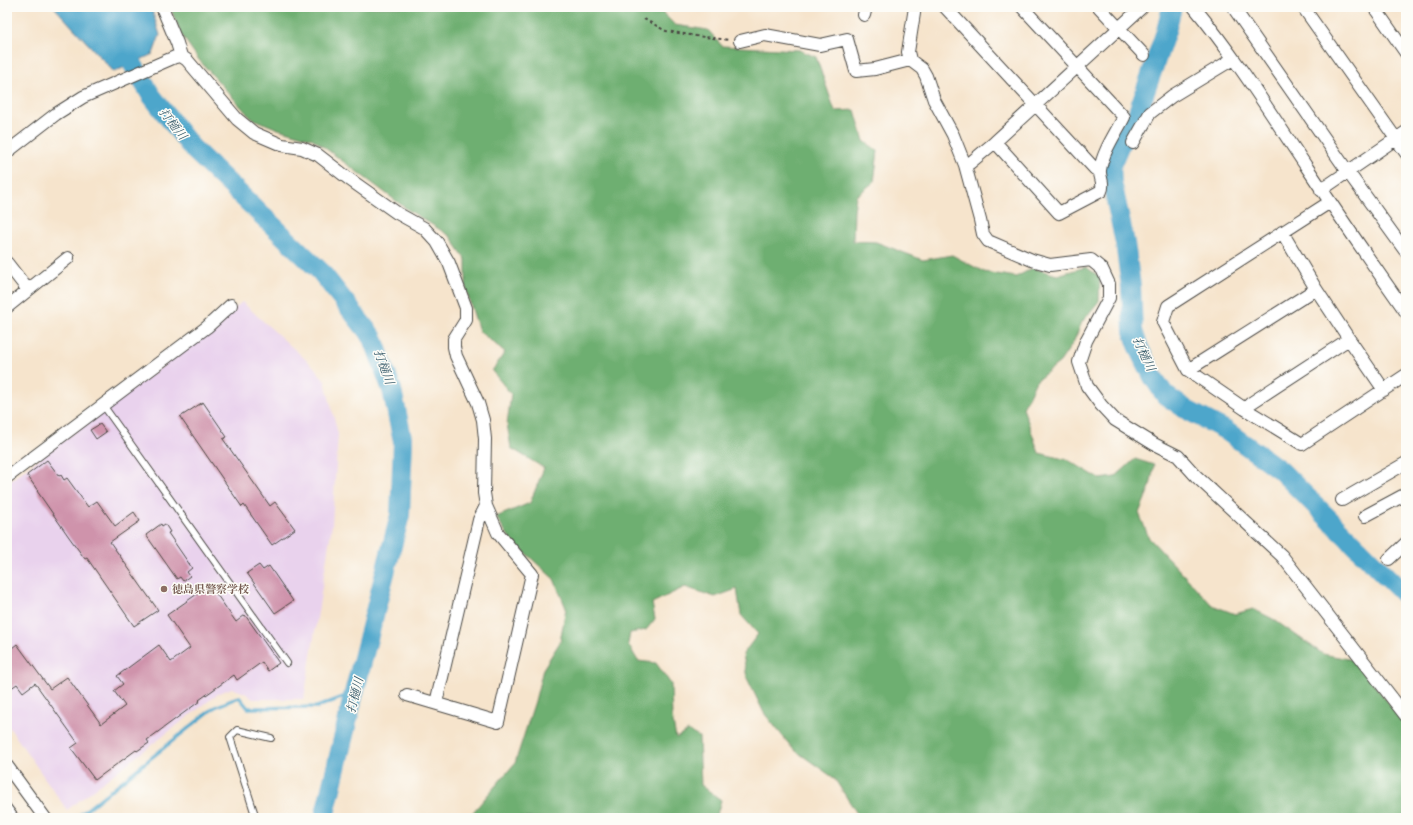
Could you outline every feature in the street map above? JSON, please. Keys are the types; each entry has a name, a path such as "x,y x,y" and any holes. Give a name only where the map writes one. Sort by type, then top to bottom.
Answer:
{"street":[{"path":"162,7 181,56 187,60 237,119 254,133 282,144 302,148 318,155 349,179 397,212 424,228 437,242 449,263 466,308 466,320 454,339 454,347 456,356 478,403 483,420 485,439 484,492 486,506 498,533 532,574 498,722 407,695"},
{"path":"915,7 908,52 910,60 922,68 934,100 953,135 965,165 983,234 988,241 1050,266 1091,260 1102,269 1109,284 1109,298 1086,341 1079,362 1087,386 1101,405 1115,420 1154,444 1178,456 1196,476 1282,556 1406,716"},
{"path":"945,7 1095,169 1100,170"},
{"path":"995,142 1059,213 1102,191 1103,186 1100,170 1107,151 1124,117 1022,7"},
{"path":"1099,7 1144,55"},
{"path":"965,165 970,163 995,142 1142,7"},
{"path":"1194,7 1258,94 1406,312"},
{"path":"1233,7 1348,172 1406,252"},
{"path":"1303,7 1406,153"},
{"path":"1374,7 1406,53"},
{"path":"740,40 765,35 820,45 846,39 856,71 875,69 910,60"},
{"path":"7,152 56,114 83,98 168,60 181,56"},
{"path":"1133,143 1150,113 1172,96 1233,59"},
{"path":"1322,190 1406,132"},
{"path":"1330,202 1168,306 1163,322 1188,370 1302,444 1406,375"},
{"path":"1282,232 1316,289 1384,390"},
{"path":"7,307 68,258"},
{"path":"7,263 28,290"},
{"path":"1188,370 1316,289"},
{"path":"7,477 207,327 231,305"},
{"path":"1246,409 1251,403 1349,339"},
{"path":"1342,500 1406,464"},
{"path":"1365,516 1406,494"},
{"path":"436,703 479,520 486,506"},
{"path":"1389,559 1406,543"},
{"path":"7,766 45,818"}],"lane":[{"path":"102,406 287,662"},
{"path":"256,818 230,737 237,730 271,738"},
{"path":"7,806 16,818"}],"path":[{"path":"644,19 666,30 696,36 740,40"}],"shaded area":[{"name":"徳島県警察学校","path":"242,302 314,367 325,381 338,434 332,525 304,699 253,699 245,693 232,688 219,693 67,810 7,724 7,483 207,333"}],"green space":[{"path":"170,7 657,7 675,25 708,30 722,46 799,50 816,57 835,111 855,110 864,141 878,151 874,182 856,196 853,241 876,242 923,260 952,255 984,272 1016,277 1033,268 1057,275 1086,267 1100,277 1099,301 1082,322 1073,343 1060,362 1036,381 1023,408 1039,453 1068,460 1100,479 1115,477 1135,459 1154,465 1150,487 1139,513 1149,538 1212,605 1235,614 1253,609 1273,619 1323,654 1354,660 1402,719 1406,729 1406,818 860,818 834,778 793,749 764,713 747,678 743,654 758,634 741,615 737,589 715,597 685,587 652,603 655,619 646,630 630,633 628,644 638,661 656,663 671,684 672,717 676,738 688,731 699,737 701,785 721,800 716,818 468,818 515,763 535,701 543,669 560,642 566,608 554,579 511,540 496,517 530,503 544,468 511,448 507,424 511,394 492,371 505,352 479,331 466,290 466,260 450,236 407,209 313,139 278,129 251,118 199,60 181,34"}],"water":[{"path":"54,7 151,7 160,35 153,54 114,72"}],"building":[{"path":"203,402 227,437 223,439 270,506 275,502 295,529 272,545 244,505 242,507 180,417"},
{"path":"100,424 106,432 96,439 90,430"},
{"path":"47,460 59,476 61,475 64,480 67,478 88,507 97,501 115,526 134,512 140,521 110,542 158,610 134,626 87,558 85,559 69,537 27,475"},
{"path":"161,524 162,526 165,524 170,532 168,533 192,568 187,572 190,576 183,581 180,577 177,579 146,535"},
{"path":"259,565 263,570 269,566 293,601 275,613 247,573"},
{"path":"210,585 236,622 245,615 279,663 268,671 262,662 237,680 234,675 147,740 149,743 137,751 136,750 95,780 71,748 78,743 35,683 23,692 17,684 7,691 7,652 17,644 50,689 67,677 101,724 125,706 114,691 123,684 117,676 159,645 171,662 190,648 167,615"}],"waterway":[{"name":"打樋川","path":"99,7 151,95 192,148 321,272 373,338 392,390 403,442 400,515 354,693 324,818"},
{"name":"打樋川","path":"1172,7 1166,31 1136,118 1120,144 1111,165 1112,182 1125,243 1131,286 1133,331 1139,348 1153,377 1165,395 1187,410 1225,430 1280,470 1406,596"},
{"path":"76,818 215,707 239,697 248,708 317,707 354,693"}],"place":[{"name":"徳島県警察学校","path":"164,589"}]}
